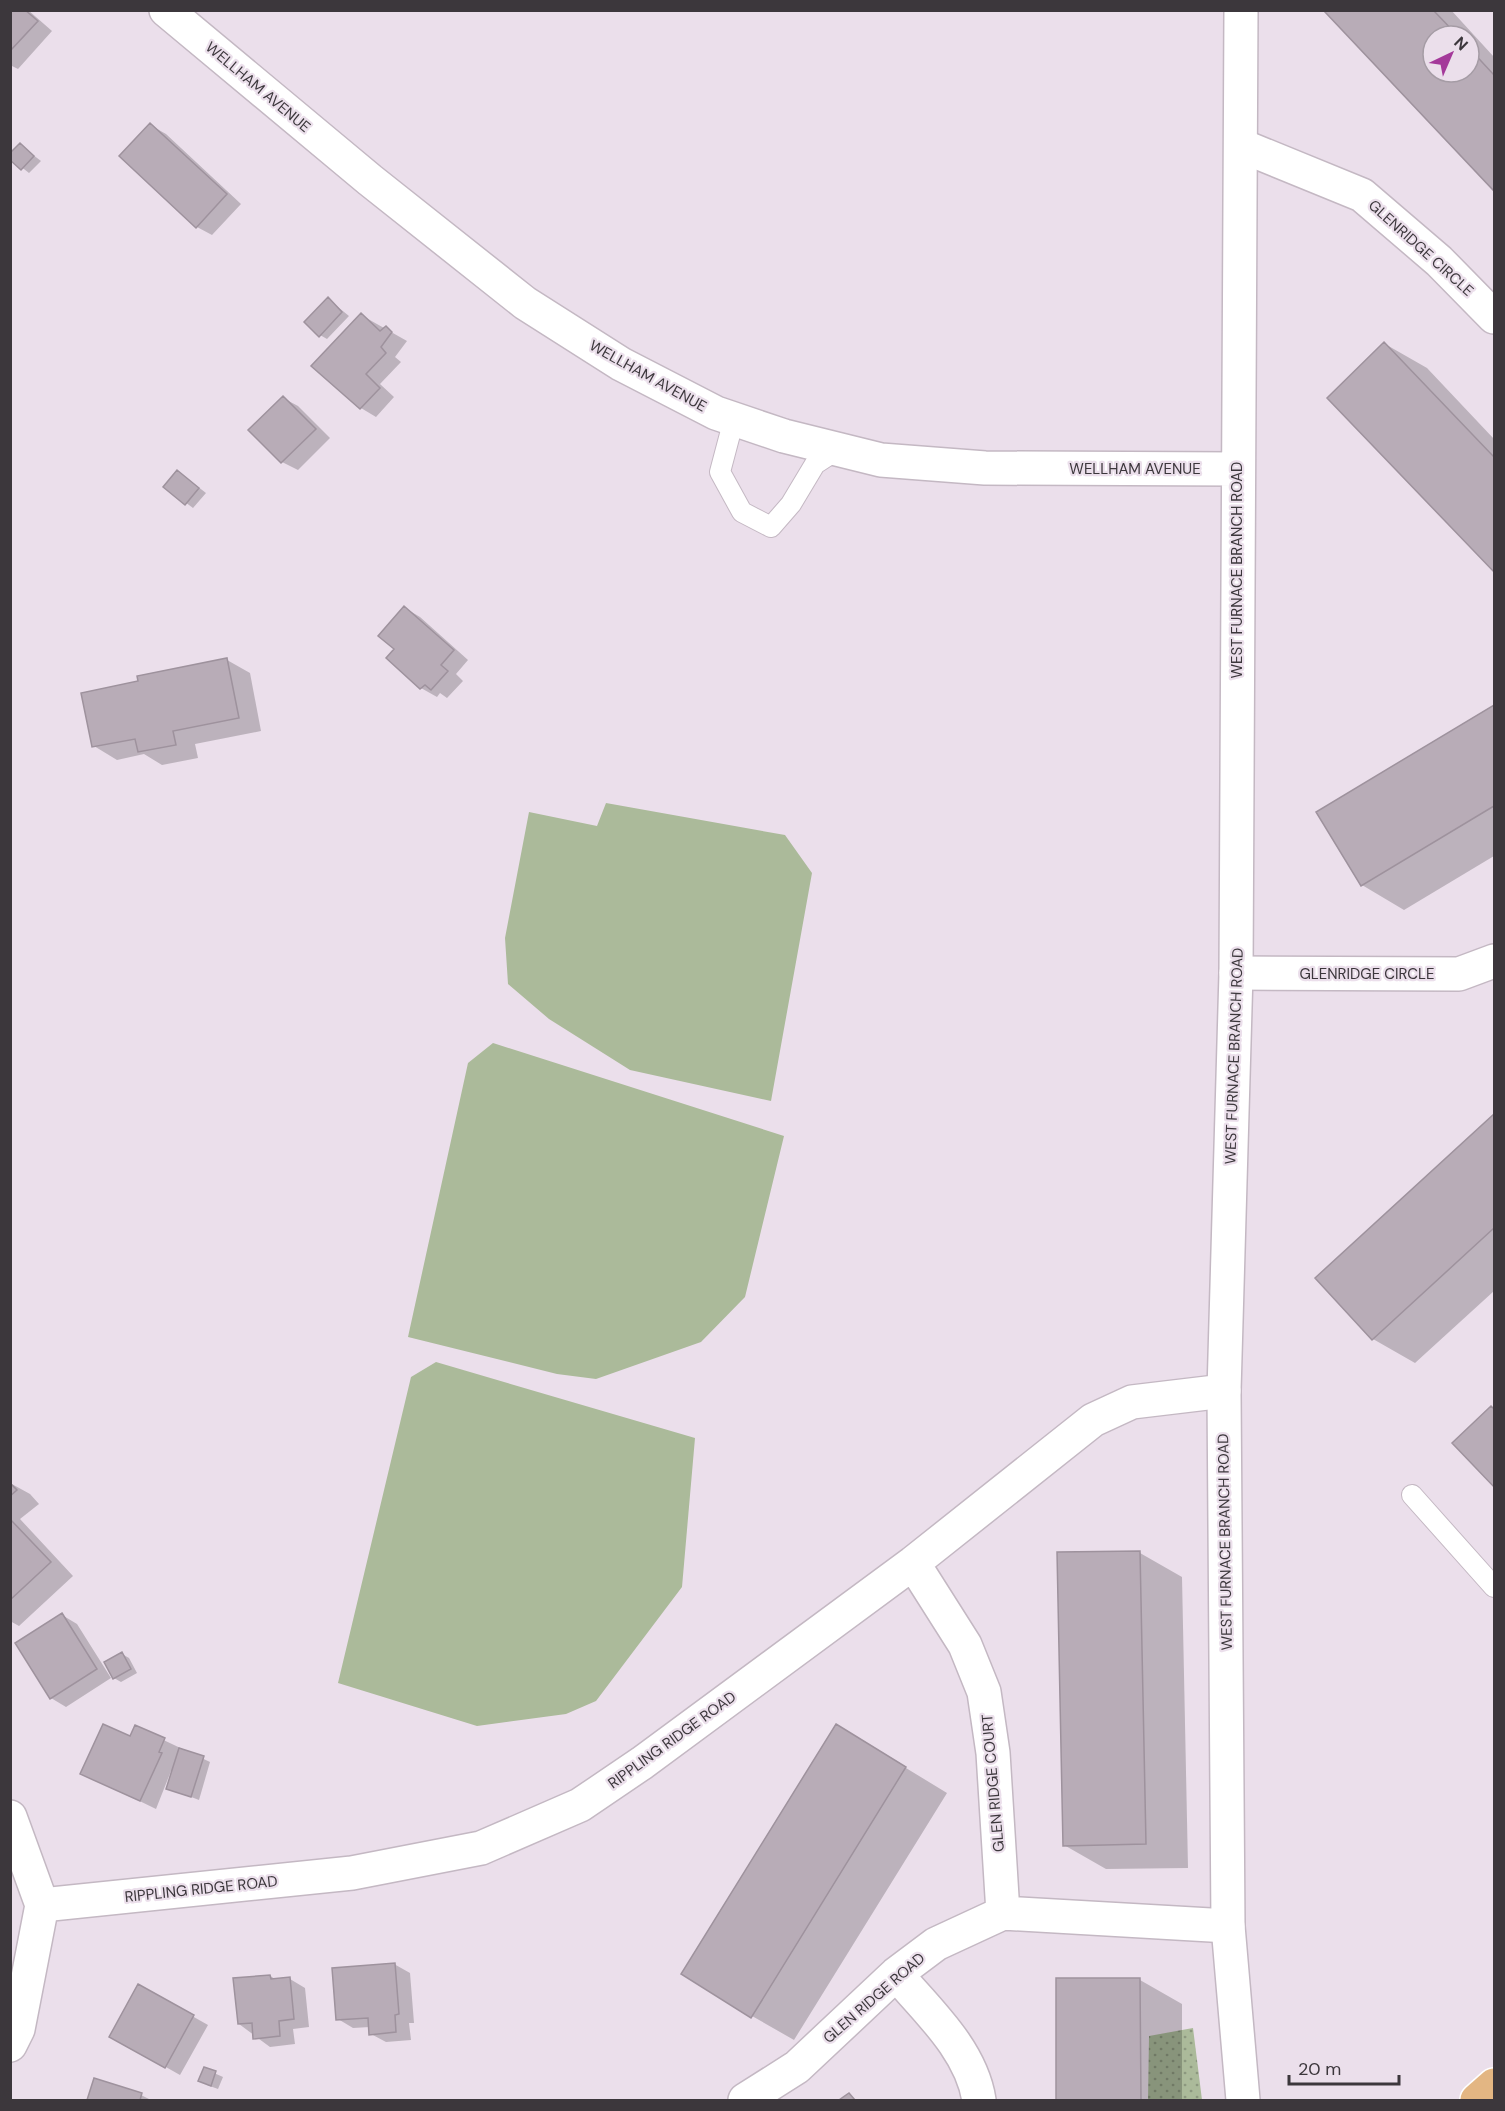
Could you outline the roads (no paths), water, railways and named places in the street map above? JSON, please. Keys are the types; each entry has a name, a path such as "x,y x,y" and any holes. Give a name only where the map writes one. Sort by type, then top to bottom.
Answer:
{"main road":[{"path":"1477,2100 1494,2085"}],"street":[{"name":"WELLHAM AVENUE","path":"166,10 370,180 525,303 621,364 716,413 784,436 881,460 985,468 1237,469"},
{"name":"WEST FURNACE BRANCH ROAD","path":"1241,10 1236,973 1224,1391 1228,1926 1243,2100"},
{"name":"GLENRIDGE CIRCLE","path":"1242,146 1362,195 1439,261 1494,317"},
{"name":"GLENRIDGE CIRCLE","path":"1236,973 1459,974 1494,961"},
{"name":"RIPPLING RIDGE ROAD","path":"42,1905 352,1874 481,1848 580,1805 642,1763 913,1563 1094,1420 1132,1402 1224,1391"},
{"name":"GLEN RIDGE COURT","path":"913,1563 964,1645 984,1692 993,1753 1004,1913"},
{"path":"10,1817 42,1905 18,2030 10,2045"},
{"name":"GLEN RIDGE ROAD","path":"745,2100 797,2067 896,1974 936,1944 1004,1913 1228,1926"},
{"path":"896,1974 942,2025 962,2055 979,2100"}],"lane":[{"path":"734,419 720,472 742,512 771,527 791,504 815,464 838,449"},
{"path":"1412,1496 1494,1587"}]}
